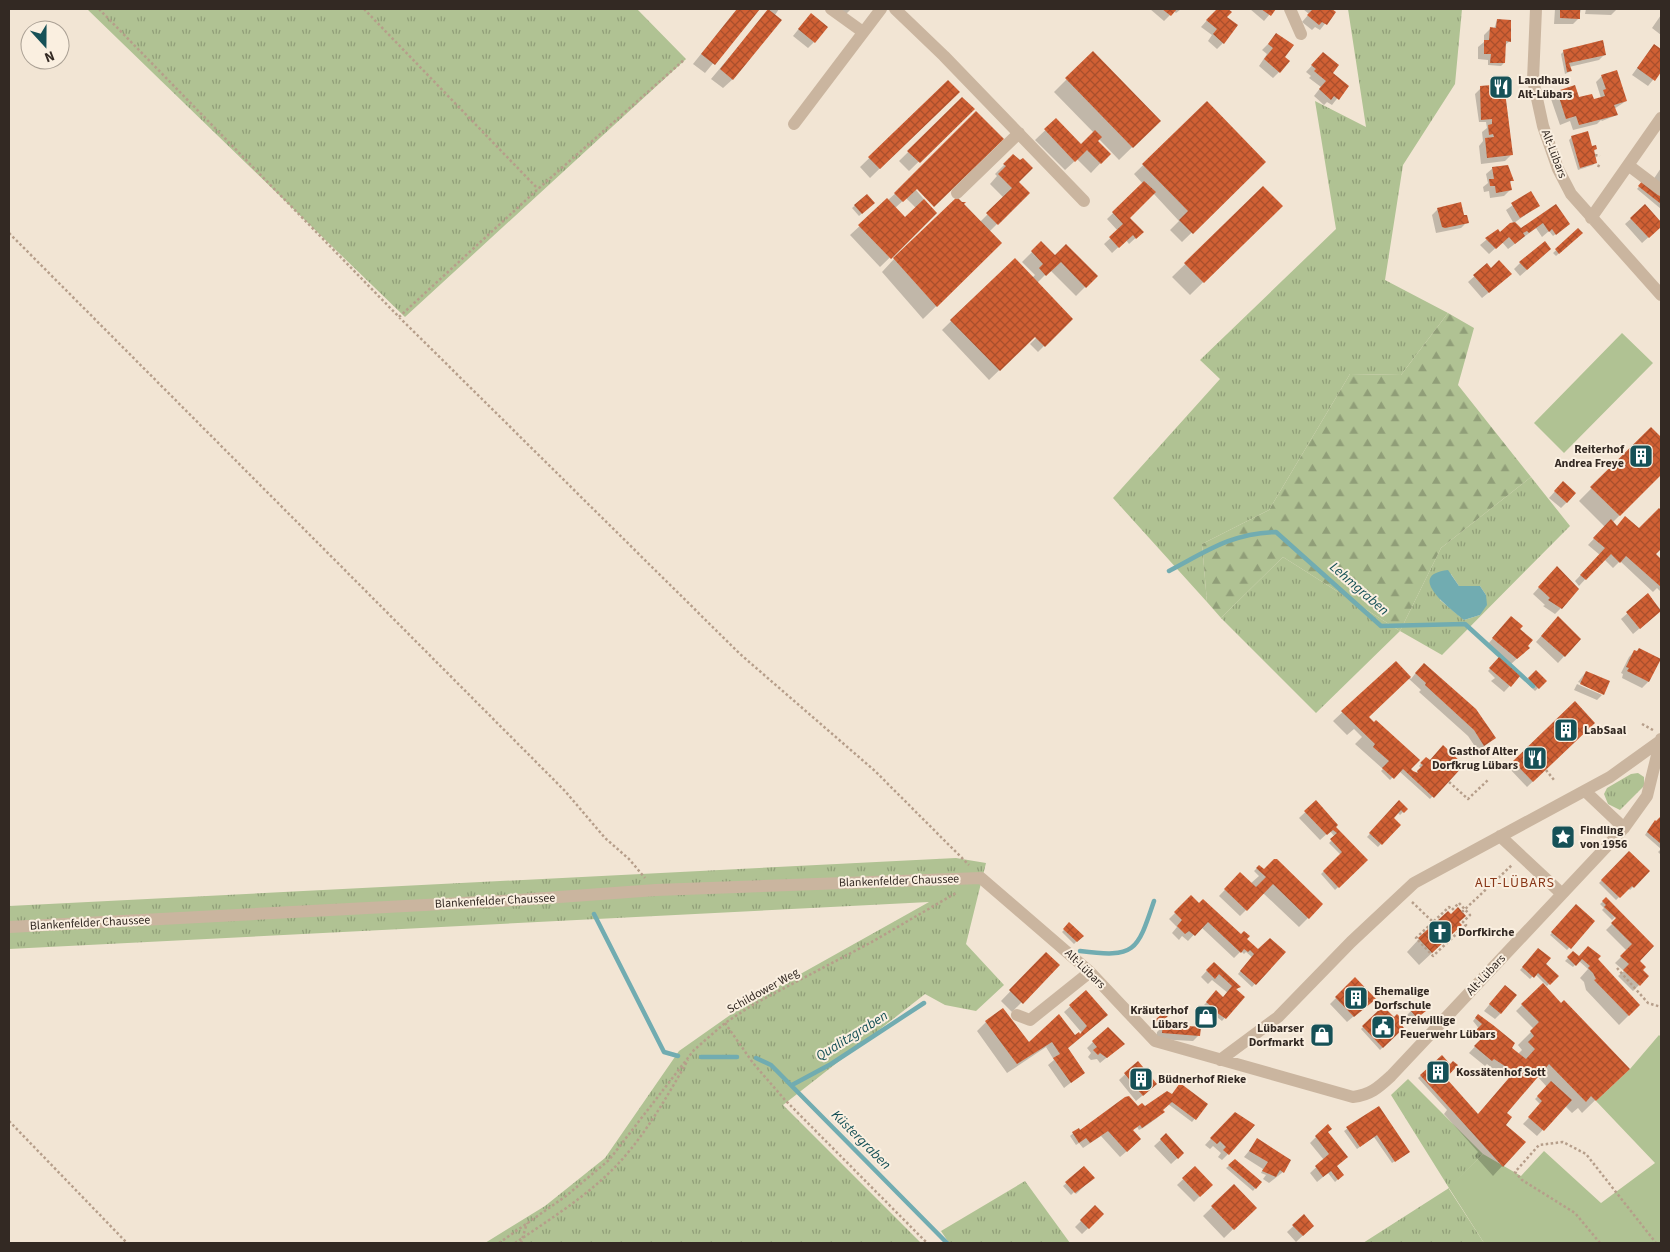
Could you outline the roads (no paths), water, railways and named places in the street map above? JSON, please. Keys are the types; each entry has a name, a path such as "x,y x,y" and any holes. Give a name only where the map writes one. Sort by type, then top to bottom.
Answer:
{"street":[{"path":"831,9 863,32"},
{"path":"794,124 881,9"},
{"path":"895,9 1019,132 1084,201"},
{"path":"1290,9 1301,34"},
{"name":"Alt-Lübars","path":"1536,9 1533,80 1543,126 1558,169 1566,186 1591,218 1661,295"},
{"path":"1591,218 1661,118"},
{"path":"957,193 1019,132"},
{"path":"1628,165 1661,190"},
{"name":"Alt-Lübars","path":"1220,1060 1278,1017 1350,942 1414,883 1585,791 1632,763 1661,740"},
{"name":"Alt-Lübars","path":"981,878 1090,972 1156,1041 1352,1097 1364,1096 1374,1091 1455,1010 1561,893 1624,828 1647,796 1661,740"},
{"path":"1585,791 1624,828"},
{"path":"1500,836 1561,893"},
{"name":"Blankenfelder Chaussee","path":"9,927 508,901 656,890 981,878"},
{"path":"1017,1015 1030,1020 1090,972"}],"water":[{"path":"1448,570 1459,586 1480,586 1486,595 1487,605 1480,615 1464,620 1435,593 1430,585 1430,578 1436,573"}],"waterway":[{"name":"Lehmgraben","path":"1169,571 1220,544 1246,536 1276,532 1381,626 1465,624 1533,686"},
{"name":"Qualitzgraben","path":"1080,951 1112,953 1123,952 1131,948 1138,941 1143,931 1154,901"},
{"name":"Küstergraben","path":"594,914 664,1052 678,1056"},
{"name":"Qualitzgraben","path":"792,1085 831,1064 924,1003"},
{"name":"Küstergraben","path":"701,1057 737,1057"},
{"name":"Küstergraben","path":"756,1058 771,1065 947,1243"}],"place":[{"name":"Landhaus Alt-Lübars","path":"1501,87"},
{"name":"Reiterhof Andrea Freye","path":"1641,456"},
{"name":"LabSaal","path":"1566,730"},
{"name":"Gasthof Alter Dorfkrug Lübars","path":"1535,758"},
{"name":"Findling von 1956","path":"1563,837"},
{"name":"Dorfkirche","path":"1440,932"},
{"name":"Ehemalige Dorfschule","path":"1356,998"},
{"name":"Kräuterhof Lübars","path":"1206,1017"},
{"name":"Freiwillige Feuerwehr Lübars","path":"1383,1027"},
{"name":"Lübarser Dorfmarkt","path":"1322,1035"},
{"name":"Kossätenhof Sott","path":"1438,1072"},
{"name":"Büdnerhof Rieke","path":"1141,1079"}],"district":[{"name":"ALT-LÜBARS","path":"1515,883"}]}
